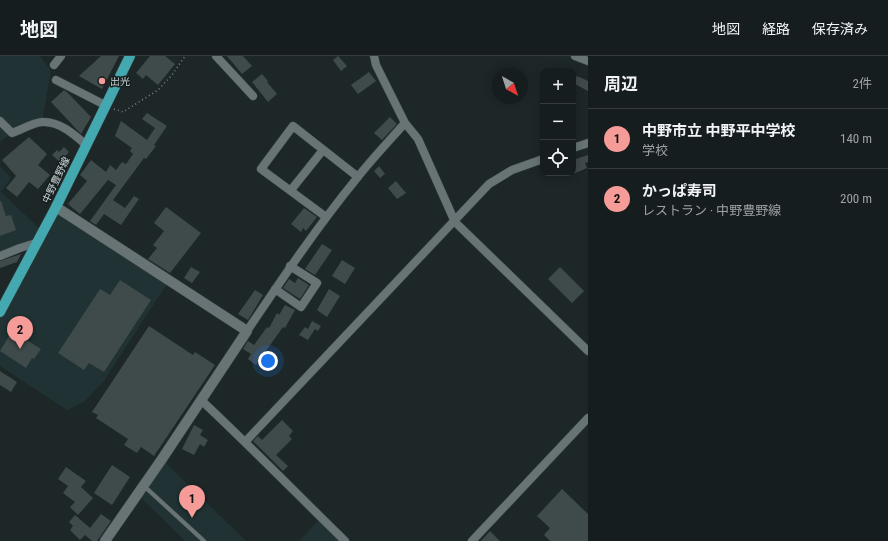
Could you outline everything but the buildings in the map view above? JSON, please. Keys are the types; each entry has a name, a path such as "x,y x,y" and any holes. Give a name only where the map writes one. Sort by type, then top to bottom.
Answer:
{"main road":[{"name":"中野豊野線","path":"0,312 56,207 130,56"}],"street":[{"path":"54,65 61,56"},
{"path":"216,56 253,96"},
{"path":"374,56 376,66 405,123 418,139 455,222 588,351"},
{"path":"575,56 588,61"},
{"path":"56,80 105,105"},
{"path":"0,121 12,133 42,122 55,124 66,129 86,145"},
{"path":"105,541 290,266 358,177 405,123"},
{"path":"326,217 261,169 293,126 358,177"},
{"path":"576,147 588,143"},
{"path":"291,190 323,150"},
{"path":"246,442 455,222 489,184 512,170 540,160"},
{"path":"56,207 247,331"},
{"path":"0,256 36,243"},
{"path":"275,289 301,307 317,283 290,266"},
{"path":"201,400 246,442 345,541"},
{"path":"472,541 588,418"}],"lane":[{"path":"144,485 204,541"}],"path":[{"path":"105,105 123,112 141,101 158,90 172,75 185,56"}],"shaded area":[{"path":"0,56 40,56 51,71 42,122 12,133 0,142"},
{"path":"0,166 11,178 1,192 42,231 56,207 169,281 103,382 84,402 67,410 0,366 0,312 35,244 0,256"},
{"path":"162,459 246,541 185,541 137,494"},
{"path":"321,518 345,541 299,541"}],"place":[{"name":"出光","path":"102,81"},
{"name":"かっぱ寿司","path":"20,349"},
{"name":"中野市立 中野平中学校","path":"192,518"}]}
